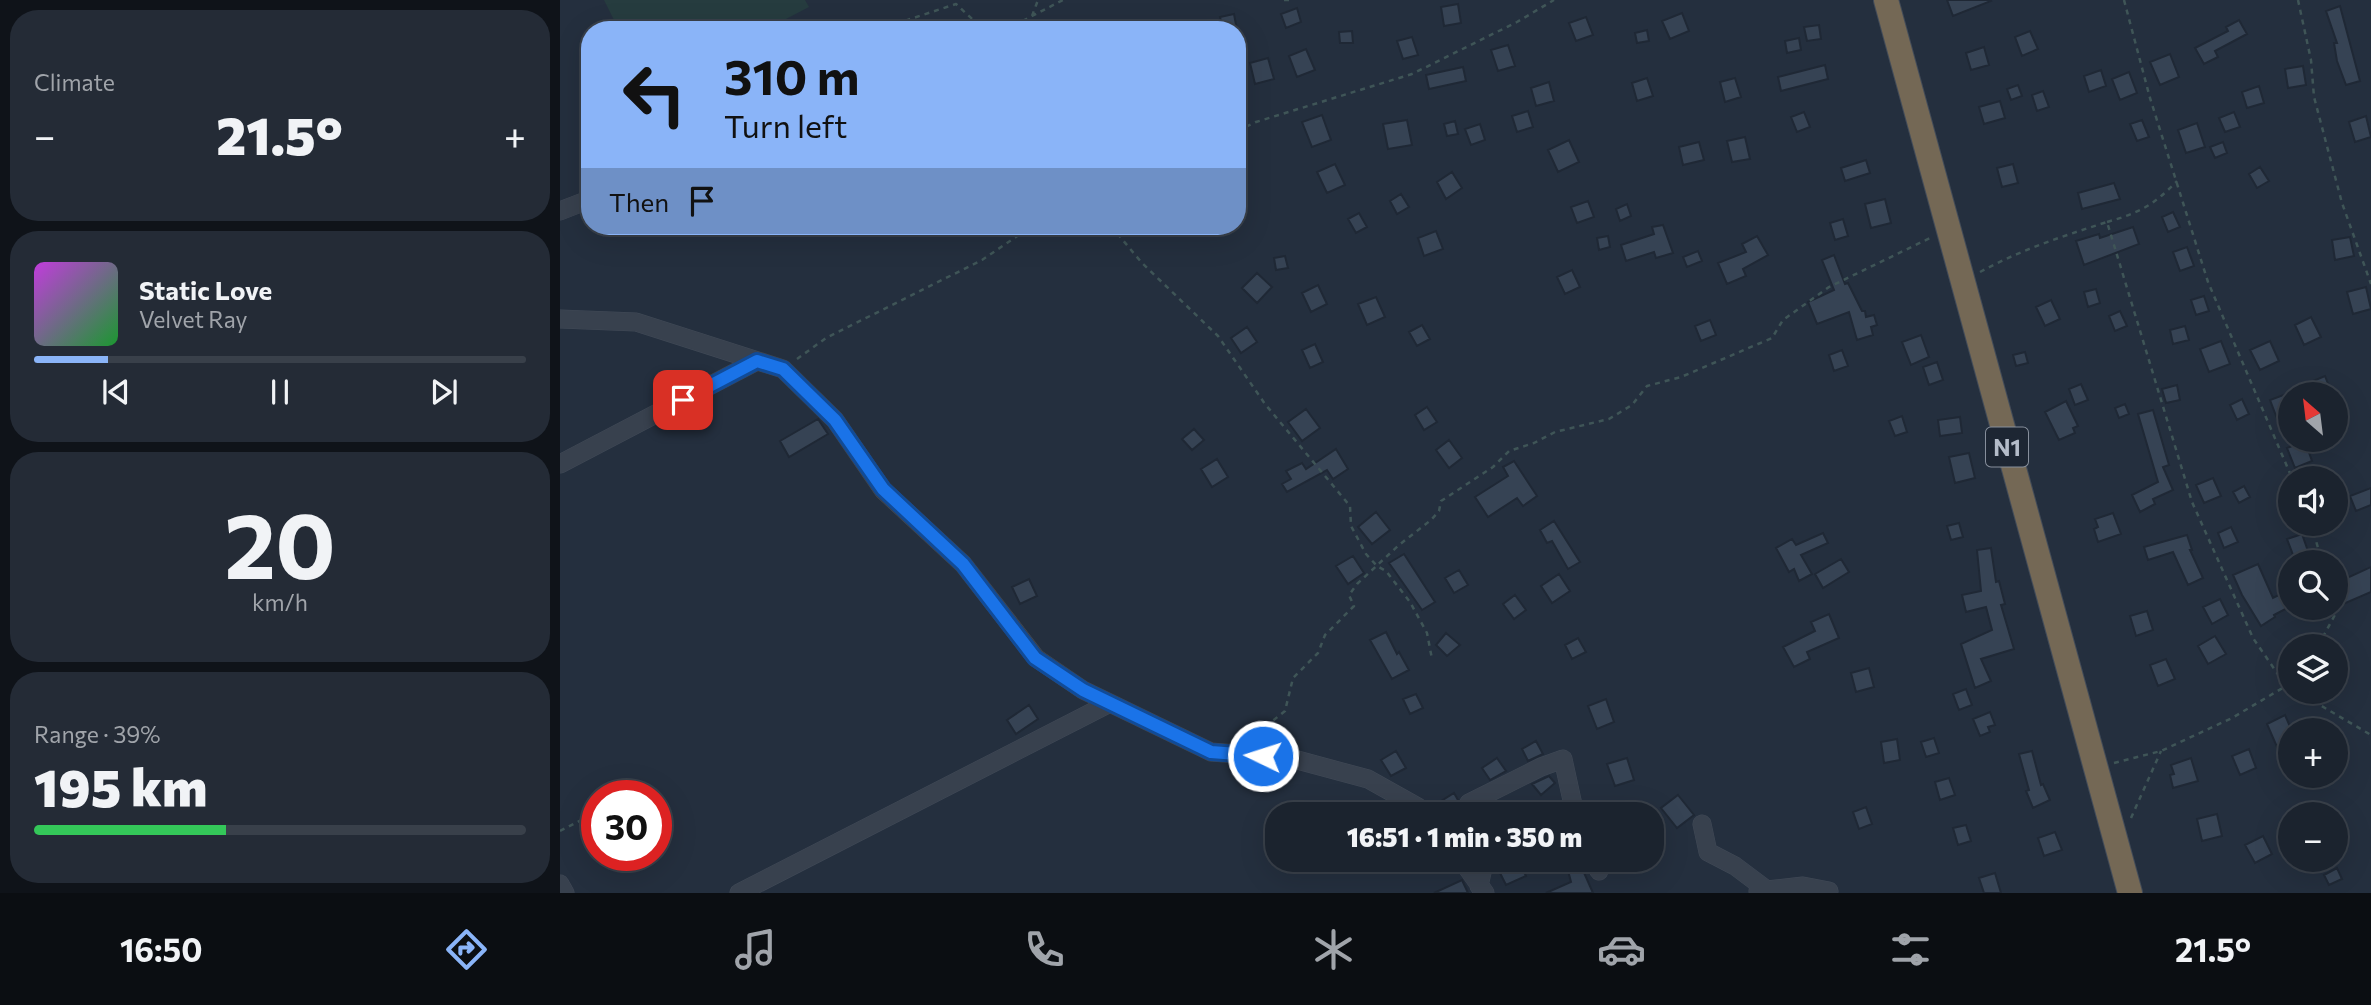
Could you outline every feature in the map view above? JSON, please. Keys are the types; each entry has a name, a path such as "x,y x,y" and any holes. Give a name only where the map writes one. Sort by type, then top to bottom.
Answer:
{"highway":[{"name":"N1","path":"1886,0 2130,893"}],"street":[{"path":"560,211 581,202"},
{"path":"560,319 636,321 783,369 835,420 883,489 963,564 1035,658 1083,690 1211,752 1290,758 1368,779 1409,802"},
{"path":"560,464 757,361"},
{"path":"739,893 1111,703"},
{"path":"1471,802 1541,767 1563,760 1572,802"},
{"path":"1702,824 1708,852 1735,866 1761,892 1803,886 1829,891"},
{"path":"1470,872 1482,889"},
{"path":"560,884 565,893"}],"path":[{"path":"952,0 974,21"},
{"path":"1032,16 1038,0"},
{"path":"1022,21 1063,0"},
{"path":"1284,0 1290,0"},
{"path":"1246,127 1412,74 1517,22 1554,0"},
{"path":"2124,0 2150,98 2208,282 2287,466"},
{"path":"2298,0 2311,60 2314,97 2342,203 2371,284"},
{"path":"904,21 956,4"},
{"path":"1962,282 2004,259 2135,214 2158,200 2177,181"},
{"path":"2106,222 2192,502 2253,638 2278,672"},
{"path":"1235,754 1285,711 1293,677 1318,653 1325,635 1354,606 1349,595 1357,584 1431,520 1439,512 1441,501 1493,467 1509,451 1534,443 1555,432 1609,419 1632,405 1647,386 1681,377 1772,338 1783,320 1829,287 1948,229"},
{"path":"783,369 826,338 982,260 1019,235"},
{"path":"1119,235 1142,263 1218,336 1265,404 1350,506 1351,526 1366,554 1386,571 1410,602 1427,633 1432,659"},
{"path":"2095,768 2161,751 2278,693"},
{"path":"2318,704 2371,735"},
{"path":"2118,849 2161,751"},
{"path":"560,831 581,820"}],"green space":[{"path":"604,0 805,0 809,7 782,21 614,21"}],"building":[{"path":"1947,0 1990,0 1991,1 1953,16"},
{"path":"1458,4 1461,23 1444,26 1441,7"},
{"path":"2340,6 2360,81 2346,85 2337,61 2334,43 2337,43 2326,11"},
{"path":"1297,8 1301,22 1286,28 1281,14"},
{"path":"1682,13 1689,31 1670,39 1662,21"},
{"path":"1234,14 1235,21 1221,21 1220,17"},
{"path":"1586,17 1593,35 1576,41 1569,23"},
{"path":"2239,20 2247,34 2215,51 2218,57 2204,64 2195,48 2228,31 2226,27"},
{"path":"1819,25 1821,39 1807,41 1804,27"},
{"path":"1647,30 1649,41 1637,43 1635,33"},
{"path":"1352,31 1353,43 1340,43 1339,32"},
{"path":"2030,31 2038,49 2022,56 2015,37"},
{"path":"1412,37 1418,55 1403,59 1397,41"},
{"path":"1799,38 1801,50 1787,53 1785,41"},
{"path":"1508,45 1515,66 1498,71 1491,50"},
{"path":"1984,47 1989,65 1971,70 1966,53"},
{"path":"1306,49 1315,70 1297,77 1289,56"},
{"path":"2170,54 2179,77 2160,85 2150,62"},
{"path":"1268,58 1274,79 1255,84 1250,63"},
{"path":"1825,65 1828,79 1781,91 1778,77"},
{"path":"2303,66 2306,85 2288,88 2285,69"},
{"path":"1463,67 1466,81 1429,89 1426,75"},
{"path":"2101,70 2106,86 2089,92 2084,76"},
{"path":"2129,72 2137,93 2120,100 2112,79"},
{"path":"1647,78 1653,96 1637,101 1632,83"},
{"path":"1735,78 1741,97 1725,102 1720,82"},
{"path":"1549,82 1554,101 1536,106 1531,88"},
{"path":"2018,85 2022,96 2011,100 2007,89"},
{"path":"2259,86 2264,103 2247,108 2242,92"},
{"path":"2043,91 2049,107 2037,111 2032,95"},
{"path":"2000,101 2005,118 1984,124 1979,107"},
{"path":"1528,111 1533,127 1517,132 1512,116"},
{"path":"1804,112 1810,127 1797,132 1791,117"},
{"path":"2234,112 2240,127 2225,132 2219,118"},
{"path":"1322,115 1331,140 1312,147 1302,122"},
{"path":"2366,116 2371,137 2355,142 2349,122"},
{"path":"1407,120 1412,145 1388,149 1383,124"},
{"path":"2142,120 2149,137 2137,141 2130,124"},
{"path":"1455,121 1458,134 1447,136 1444,124"},
{"path":"2197,123 2205,147 2186,153 2178,130"},
{"path":"1480,124 1485,140 1471,145 1465,129"},
{"path":"1745,137 1750,159 1732,162 1727,141"},
{"path":"1569,140 1579,162 1558,172 1548,150"},
{"path":"1699,142 1704,160 1683,165 1679,147"},
{"path":"2223,142 2227,153 2215,158 2210,147"},
{"path":"1866,160 1870,173 1845,181 1841,168"},
{"path":"1335,164 1345,185 1327,193 1317,172"},
{"path":"2013,164 2018,183 2002,187 1997,168"},
{"path":"2260,167 2269,181 2257,188 2249,174"},
{"path":"1452,172 1462,188 1446,199 1437,182"},
{"path":"2114,183 2120,199 2082,209 2078,193"},
{"path":"1401,194 1409,207 1397,214 1390,201"},
{"path":"1885,199 1891,223 1871,228 1865,204"},
{"path":"1588,201 1594,217 1577,223 1571,207"},
{"path":"1627,204 1631,216 1620,221 1616,209"},
{"path":"2173,212 2180,227 2168,232 2162,217"},
{"path":"1359,213 1367,227 1356,233 1348,219"},
{"path":"1843,219 1848,236 1835,240 1830,223"},
{"path":"1663,225 1673,253 1656,258 1654,252 1626,261 1621,245 1654,234 1652,227"},
{"path":"2133,227 2139,244 2084,265 2076,241 2099,234 2100,238"},
{"path":"1436,231 1443,249 1424,256 1418,238"},
{"path":"1608,236 1610,247 1599,250 1597,238"},
{"path":"1757,236 1768,255 1743,269 1746,276 1727,284 1718,263 1746,252 1742,244"},
{"path":"2350,237 2354,256 2335,260 2332,240"},
{"path":"2187,247 2194,266 2180,271 2173,252"},
{"path":"1698,251 1702,261 1687,267 1683,257"},
{"path":"1834,255 1845,284 1848,283 1866,317 1874,315 1877,325 1871,327 1873,335 1857,340 1849,312 1817,324 1808,302 1834,290 1822,260"},
{"path":"1285,256 1288,268 1276,270 1274,258"},
{"path":"1572,270 1580,287 1565,294 1557,277"},
{"path":"1257,273 1272,287 1257,303 1242,288"},
{"path":"1318,285 1327,304 1311,312 1302,293"},
{"path":"2366,287 2371,309 2353,314 2347,292"},
{"path":"2096,289 2100,303 2088,307 2084,292"},
{"path":"2204,296 2209,311 2196,315 2191,300"},
{"path":"1376,297 1385,317 1367,325 1358,304"},
{"path":"2051,300 2060,319 2045,326 2036,307"},
{"path":"2120,311 2127,326 2115,331 2109,316"},
{"path":"2311,317 2321,337 2304,345 2295,325"},
{"path":"1710,320 1716,335 1701,341 1695,326"},
{"path":"1422,325 1430,339 1417,346 1409,332"},
{"path":"2185,326 2189,340 2173,344 2170,330"},
{"path":"1247,327 1257,342 1241,353 1231,338"},
{"path":"1921,335 1929,357 1911,365 1902,342"},
{"path":"2221,341 2230,364 2209,372 2200,349"},
{"path":"2270,341 2279,361 2260,370 2250,350"},
{"path":"1315,344 1323,362 1310,368 1302,350"},
{"path":"1842,350 1848,366 1834,371 1829,355"},
{"path":"2025,352 2028,363 2016,366 2013,355"},
{"path":"1937,362 1943,380 1929,385 1923,367"},
{"path":"2325,376 2327,382 2313,382"},
{"path":"2081,384 2088,400 2075,405 2069,389"},
{"path":"2177,385 2180,400 2166,403 2162,389"},
{"path":"2278,397 2278,421 2270,400"},
{"path":"2242,399 2249,414 2237,420 2230,405"},
{"path":"2066,401 2078,426 2073,428 2075,433 2059,440 2045,412"},
{"path":"2125,404 2129,414 2119,418 2115,408"},
{"path":"1427,407 1437,422 1424,430 1415,415"},
{"path":"1306,409 1320,428 1302,441 1288,422"},
{"path":"2153,410 2169,465 2163,467 2173,490 2153,499 2155,504 2140,512 2132,495 2158,482 2138,414"},
{"path":"1902,416 1907,432 1895,436 1889,421"},
{"path":"1960,417 1962,433 1940,436 1938,420"},
{"path":"818,419 828,434 789,457 780,441"},
{"path":"1194,429 1204,440 1192,450 1182,439"},
{"path":"1449,440 1462,458 1449,468 1436,450"},
{"path":"1336,449 1348,469 1333,479 1327,470 1287,492 1282,484 1291,479 1286,471 1302,463 1306,469"},
{"path":"2289,452 2309,452 2312,461 2294,466"},
{"path":"1969,453 1975,478 1955,483 1949,457"},
{"path":"1217,459 1228,477 1212,487 1201,469"},
{"path":"1514,461 1537,496 1523,506 1517,498 1488,517 1475,497 1508,476 1503,467"},
{"path":"2213,478 2221,496 2204,503 2196,485"},
{"path":"2244,486 2250,497 2239,503 2233,492"},
{"path":"2371,488 2371,505 2356,511 2350,496"},
{"path":"1376,512 1390,530 1372,544 1358,527"},
{"path":"2113,513 2121,534 2098,542 2094,529 2098,527 2095,519"},
{"path":"1554,521 1580,562 1568,569 1552,541 1547,543 1540,530"},
{"path":"1959,523 1963,537 1951,540 1947,526"},
{"path":"2231,527 2238,542 2224,548 2218,533"},
{"path":"1823,533 1828,543 1801,555 1812,574 1799,581 1794,569 1789,572 1776,548 1792,539 1796,545"},
{"path":"2187,535 2190,550 2203,578 2188,585 2173,552 2148,560 2144,547"},
{"path":"2303,536 2308,550 2291,550 2287,539"},
{"path":"1991,548 1996,582 1999,581 2005,604 2001,605 2014,649 1981,659 1991,681 1975,688 1961,644 1992,630 1986,607 1966,612 1962,595 1981,591 1977,550"},
{"path":"1404,554 1435,602 1422,610 1389,563"},
{"path":"1353,556 1364,573 1348,584 1336,566"},
{"path":"1841,559 1849,572 1823,588 1815,574"},
{"path":"2258,564 2273,598 2278,596 2278,613 2275,617 2261,626 2233,575"},
{"path":"2371,567 2371,592 2348,602 2348,578"},
{"path":"1459,570 1468,585 1454,593 1445,578"},
{"path":"1559,574 1570,591 1552,603 1541,586"},
{"path":"1029,579 1037,596 1020,604 1012,587"},
{"path":"1515,595 1526,610 1514,619 1503,604"},
{"path":"2220,599 2228,615 2212,624 2203,607"},
{"path":"2147,611 2153,630 2136,636 2130,616"},
{"path":"1829,614 1839,638 1807,652 1810,659 1794,667 1783,647 1815,631 1811,622"},
{"path":"1386,632 1409,670 1392,679 1370,640"},
{"path":"1446,633 1460,645 1447,656 1436,645"},
{"path":"2215,636 2226,654 2208,664 2198,646"},
{"path":"1578,638 1586,652 1572,659 1565,645"},
{"path":"2166,659 2175,679 2158,686 2150,665"},
{"path":"1869,668 1874,687 1856,692 1851,673"},
{"path":"1966,689 1972,705 1959,710 1953,694"},
{"path":"1416,694 1423,708 1410,714 1403,699"},
{"path":"1606,699 1614,722 1597,729 1588,706"},
{"path":"1029,705 1038,719 1016,734 1007,720"},
{"path":"1990,712 1995,725 1988,727 1990,732 1980,736 1973,719"},
{"path":"2278,718 2278,747 2277,747 2267,724"},
{"path":"1934,738 1939,753 1926,757 1921,742"},
{"path":"1897,739 1900,760 1884,763 1881,742"},
{"path":"1536,741 1543,754 1528,761 1522,749"},
{"path":"2249,749 2256,768 2240,775 2232,756"},
{"path":"1396,751 1406,768 1391,776 1381,760"},
{"path":"2032,751 2041,785 2043,784 2050,800 2033,808 2026,791 2029,790 2019,754"},
{"path":"1497,758 1506,771 1490,780 1482,768"},
{"path":"1627,758 1634,780 1615,786 1607,764"},
{"path":"2191,758 2198,781 2173,788 2170,775 2174,774 2171,765"},
{"path":"1549,776 1555,783 1541,795 1532,784"},
{"path":"1949,778 1955,795 1940,800 1935,782"},
{"path":"1454,793 1458,800 1458,802 1440,802"},
{"path":"1678,795 1694,815 1677,828 1664,812 1664,806"},
{"path":"1866,807 1872,824 1859,829 1853,812"},
{"path":"2217,814 2222,836 2202,841 2197,819"},
{"path":"1966,825 1971,841 1958,845 1953,828"},
{"path":"2055,832 2062,850 2044,856 2038,838"},
{"path":"2263,836 2272,854 2255,863 2245,845"},
{"path":"1500,872 1524,872 1526,876 1506,885"},
{"path":"1568,872 1584,872 1593,893 1546,893 1571,882"},
{"path":"2339,872 2342,879 2329,885 2324,875"},
{"path":"1995,873 2001,893 1984,893 1979,878"},
{"path":"1462,880 1468,893 1434,893"}],"route":[{"path":"683,400 757,361 783,369 835,420 883,489 963,564 1035,658 1083,690 1211,752 1263,756"}]}
